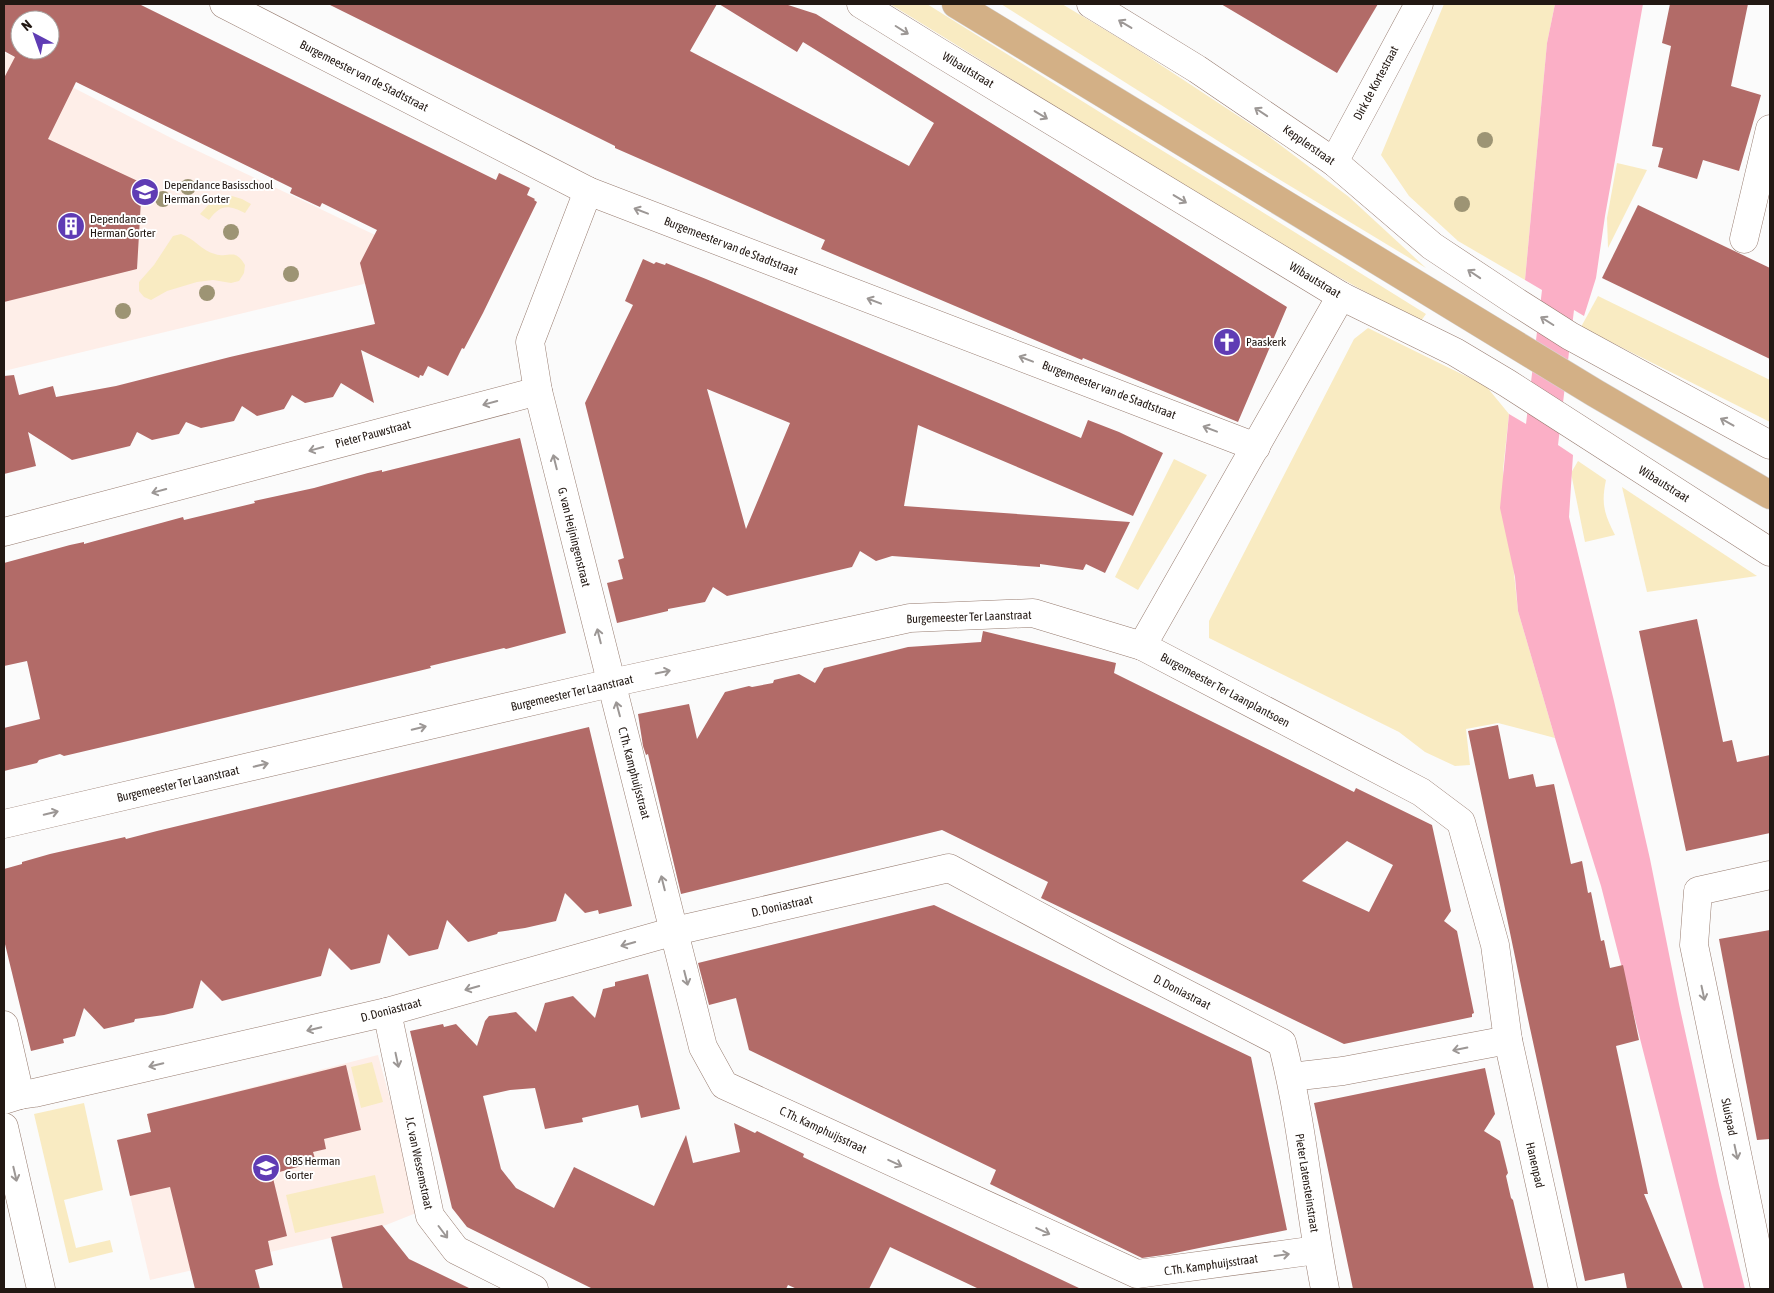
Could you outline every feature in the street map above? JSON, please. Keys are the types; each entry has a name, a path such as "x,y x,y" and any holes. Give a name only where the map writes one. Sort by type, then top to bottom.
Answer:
{"main road":[{"path":"956,4 1327,228 1595,393 1770,495"}],"street":[{"name":"Burgemeester van de Stadtstraat","path":"224,4 588,192 1256,447"},
{"name":"Wibautstraat","path":"861,4 1340,296 1455,352 1507,383 1770,552"},
{"name":"Kepplerstraat","path":"1091,4 1197,68 1334,162 1432,246 1515,301 1579,341 1770,445"},
{"name":"Dirk de Kortestraat","path":"1334,162 1419,4"},
{"path":"1744,240 1770,129"},
{"path":"538,391 530,342 588,192"},
{"path":"1142,646 1340,296"},
{"name":"Pieter Pauwstraat","path":"4,532 538,391"},
{"name":"G. van Heijningenstraat","path":"538,391 611,683"},
{"name":"Burgemeester Ter Laanstraat","path":"4,824 611,683 910,618 1033,613 1142,646"},
{"name":"Burgemeester Ter Laanplantsoen","path":"1142,646 1421,792 1461,822 1495,945 1508,1040"},
{"name":"C.Th. Kamphuijsstraat","path":"611,683 704,1052 724,1085 1137,1274 1317,1250"},
{"name":"D. Doniastraat","path":"12,1097 387,1012 675,931 949,868 1113,956 1282,1043 1291,1077"},
{"name":"Sluispad","path":"1765,1289 1694,945 1698,891 1770,875"},
{"name":"J.C. van Wessemstraat","path":"387,1012 430,1216 456,1250 534,1289"},
{"path":"4,1025 12,1097"},
{"path":"1291,1077 1343,1071 1508,1040"},
{"name":"Hanenpad","path":"1508,1040 1563,1289"},
{"name":"Pieter Latensteinstraat","path":"1291,1077 1317,1250 1326,1289"},
{"path":"4,1127 41,1289"}],"shaded area":[{"path":"890,4 927,4 1426,314 1421,321 1285,247 1152,167"},
{"path":"1001,4 1062,4 1132,46 1267,135 1349,197 1426,268 1272,175"},
{"path":"1444,4 1555,4 1547,43 1525,280 1458,241 1409,196 1381,155"},
{"path":"1555,4 1643,4 1605,216 1596,278 1584,316 1574,310 1558,445 1573,455 1569,517 1614,701 1650,859 1679,1004 1719,1185 1745,1289 1704,1289 1601,886 1518,611 1515,577 1500,508 1509,414 1526,424 1542,290 1525,280 1547,43"},
{"name":"Dependance Basisschool Herman Gorter","path":"4,52 10,55 10,60 20,60 179,142 392,243 368,283 4,371"},
{"path":"1617,163 1647,170 1608,248 1607,218"},
{"path":"232,196 251,204 245,213 229,207 217,211 209,220 200,214 212,201"},
{"path":"181,234 210,252 220,255 238,256 245,265 244,273 239,281 231,283 213,280 197,282 167,291 151,300 144,297 139,291 139,282 154,265 173,236"},
{"path":"1598,296 1770,380 1770,422 1581,327"},
{"path":"1368,328 1486,386 1509,414 1503,470 1518,611 1555,738 1498,723 1466,729 1470,765 1455,766 1425,752 1399,732 1209,638 1209,621 1354,339"},
{"path":"1174,459 1207,475 1138,590 1115,577"},
{"path":"1578,461 1606,480 1604,508 1615,535 1585,542 1571,473"},
{"path":"1622,487 1757,576 1647,592"},
{"name":"OBS Herman Gorter","path":"378,1055 421,1211 386,1225 150,1280 117,1140 151,1132 147,1114"},
{"path":"372,1062 383,1102 361,1108 351,1067"},
{"path":"84,1103 103,1190 64,1200 76,1248 110,1240 113,1252 69,1263 34,1114"},
{"path":"375,1175 384,1213 295,1233 286,1195"}],"building":[{"path":"4,4 139,4 496,180 499,173 530,188 527,195 537,202 483,313 448,376 428,366 423,376 420,375 419,378 361,350 374,403 341,383 333,397 305,403 292,395 284,409 257,416 242,406 234,421 201,428 186,422 179,434 152,440 137,432 130,446 72,460 28,432 36,466 4,474 4,376 14,375 19,395 53,386 56,397 116,386 230,357 375,324 360,263 377,230 322,203 320,207 290,193 292,188 76,82 48,139 142,183 137,269 4,302 4,78 13,60 60,60 60,10 10,10 10,54 4,51"},
{"path":"328,4 717,4 690,51 909,166 934,123 803,42 797,52 719,4 785,4 816,14 1287,307 1238,422 1083,358 1082,360 821,249 825,240 615,148 615,146"},
{"path":"1221,4 1378,4 1337,73"},
{"path":"1670,4 1748,4 1731,86 1761,95 1739,171 1703,160 1697,179 1658,167 1663,148 1652,146 1671,46 1662,43"},
{"path":"1638,205 1770,268 1770,359 1602,278"},
{"path":"643,259 654,264 656,262 665,265 666,263 1081,438 1088,420 1119,432 1163,453 1133,516 918,425 904,506 1130,522 1105,573 1086,564 1083,570 1040,564 1040,567 892,556 876,561 860,551 852,567 727,596 713,587 705,602 668,609 668,611 617,623 607,583 623,579 618,560 624,558 585,403 633,305 625,301","holes":["707,389 790,423 746,529"]},
{"path":"520,438 566,633 430,666 431,668 162,733 64,756 60,754 39,760 37,763 4,771 4,728 40,719 27,661 4,666 4,563 70,545 84,542 84,544 183,517 184,520 368,473 382,470 382,472"},
{"path":"1697,619 1723,742 1732,740 1737,762 1770,755 1770,833 1686,851 1639,631"},
{"path":"983,631 1116,663 1114,673 1354,792 1356,788 1432,825 1451,911 1444,921 1457,931 1474,1013 1472,1017 1344,1044 1041,898 1048,882 942,830 681,894 648,754 646,755 643,746 638,714 689,704 697,739 725,692 773,683 774,680 799,674 815,683 824,668 908,647 981,642","holes":["1347,841 1393,865 1369,912 1302,881"]},
{"path":"1498,725 1509,779 1533,774 1536,787 1554,784 1571,864 1582,861 1588,893 1591,892 1601,941 1604,940 1610,968 1623,965 1639,1040 1616,1046 1648,1194 1644,1194 1683,1289 1627,1289 1624,1273 1585,1281 1468,731"},
{"path":"589,727 632,906 599,914 598,910 585,913 565,893 556,921 498,932 497,934 468,942 447,920 438,949 409,956 388,934 380,963 351,970 329,948 321,976 222,1001 201,980 193,1008 135,1019 134,1022 104,1029 84,1008 75,1036 63,1039 64,1043 31,1051 4,940 4,869 50,854 125,837 126,839"},
{"path":"934,905 1251,1057 1287,1230 1142,1258 990,1184 996,1170 749,1050 736,998 709,1005 698,963"},
{"path":"1770,930 1770,1139 1757,1140 1719,939"},
{"path":"648,974 680,1109 641,1118 638,1105 582,1118 583,1122 545,1129 535,1088 510,1090 483,1096 501,1169 516,1188 554,1208 574,1167 654,1206 686,1135 693,1163 740,1152 734,1123 755,1133 757,1131 804,1154 803,1157 1081,1289 979,1289 890,1247 869,1289 797,1289 788,1285 786,1289 593,1289 467,1227 452,1208 410,1031 443,1024 444,1027 456,1024 477,1046 485,1021 489,1016 516,1012 536,1032 545,1003 573,996 595,1018 603,989 615,986 615,982"},
{"path":"346,1065 361,1130 324,1139 326,1149 313,1152 316,1162 272,1174 287,1236 268,1241 273,1265 255,1270 260,1289 195,1289 170,1187 130,1196 117,1140 151,1132 147,1114"},
{"path":"1485,1068 1495,1114 1484,1131 1500,1141 1508,1173 1506,1176 1511,1198 1534,1289 1353,1289 1314,1103"},
{"path":"382,1225 409,1259 471,1289 343,1289 331,1237"}],"place":[{"name":"Dependance Basisschool Herman Gorter","path":"145,192"},
{"name":"Dependance Herman Gorter","path":"71,226"},
{"name":"Paaskerk","path":"1227,342"},
{"name":"OBS Herman Gorter","path":"266,1168"}]}
